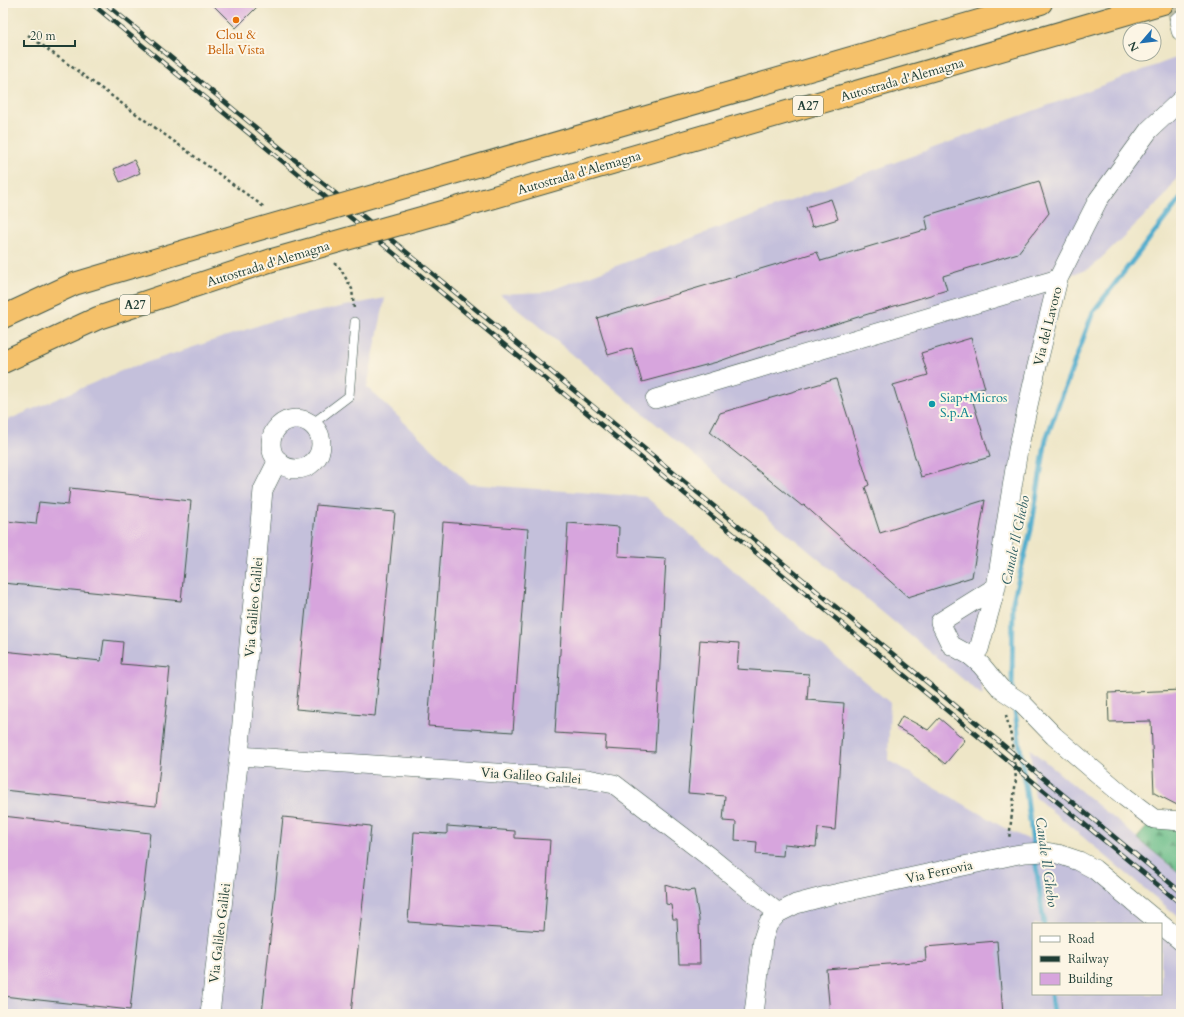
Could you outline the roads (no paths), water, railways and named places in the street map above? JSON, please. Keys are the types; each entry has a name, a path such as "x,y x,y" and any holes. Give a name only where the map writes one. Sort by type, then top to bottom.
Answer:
{"highway":[{"path":"3,317 74,284 1041,3"},
{"name":"Autostrada d'Alemagna","path":"3,362 98,318 272,260 1163,3"}],"street":[{"name":"Via del Lavoro","path":"971,656 979,649 996,588 1018,450 1058,279 1098,200 1150,130 1181,100"},
{"path":"655,399 1058,279"},
{"path":"297,419 305,420 312,424 318,431 321,438 319,454 315,461 300,469 292,469 284,466 278,460 273,453 271,445 272,437 281,424 289,420 297,419"},
{"name":"Via Galileo Galilei","path":"210,1014 239,756 263,490 278,460"},
{"path":"996,588 940,622 951,645 971,656 981,665 1001,689 1022,702 1054,736 1125,797 1154,819 1181,821"},
{"name":"Via Galileo Galilei","path":"239,756 588,779 614,784 712,858 778,913"},
{"name":"Via Ferrovia","path":"754,1014 763,939 768,924 778,913 796,904 830,895 1020,854 1046,852 1058,854 1079,861 1094,868 1160,923"},
{"name":"Via Ferrovia","path":"1162,925 1181,941"}],"lane":[{"path":"312,424 349,396 355,322"}],"waterway":[{"name":"Canale Il Ghebo","path":"1012,691 1013,601 1031,530 1046,439 1093,312 1181,198"},
{"name":"Canale Il Ghebo","path":"1014,703 1044,923"},
{"name":"Canale Il Ghebo","path":"1051,995 1053,1014"}],"tunnel":[{"path":"1174,3 1179,21"}],"railway":[{"path":"91,3 1181,904"},
{"path":"105,3 1181,892"}],"place":[{"name":"Clou & Bella Vista","path":"236,20"},
{"name":"Siap+Micros S.p.A.","path":"932,404"}]}
